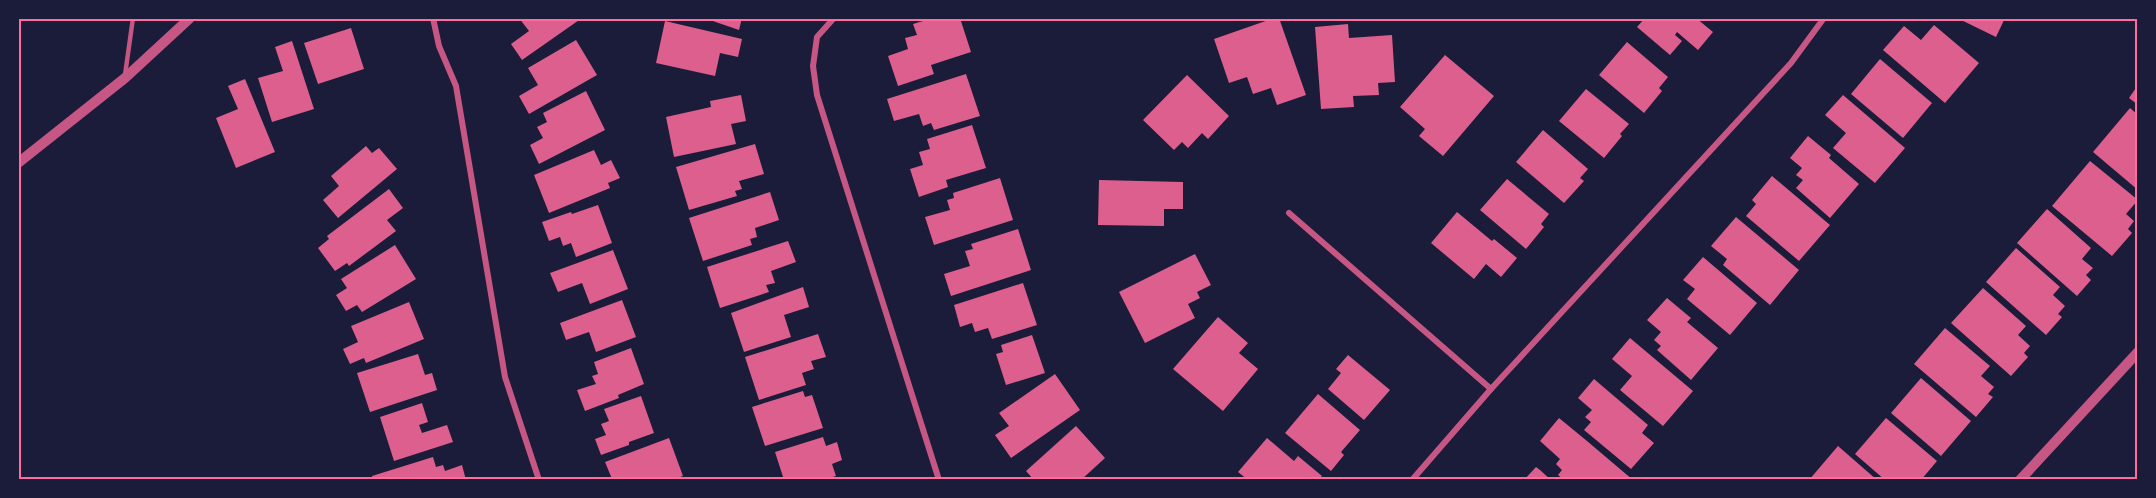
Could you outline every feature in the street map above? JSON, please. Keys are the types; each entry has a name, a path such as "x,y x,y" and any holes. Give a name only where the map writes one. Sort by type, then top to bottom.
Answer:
{"street":[{"path":"18,163 125,78 190,18"},
{"path":"433,18 439,46 456,86 505,377 539,480"},
{"path":"834,18 817,36 813,66 817,95 939,480"},
{"path":"1412,480 1491,389 1791,63 1824,18"},
{"path":"1289,213 1491,389"},
{"path":"2020,480 2138,352"}],"lane":[{"path":"125,78 134,18"}],"building":[{"path":"519,18 582,18 522,60 511,44 529,31"},
{"path":"704,18 742,18 739,30"},
{"path":"933,18 960,18 971,52 931,65 934,74 898,86 888,56 908,49 905,38 917,35 913,24"},
{"path":"1279,18 1306,95 1277,105 1271,88 1253,94 1247,77 1229,83 1214,39"},
{"path":"1645,18 1696,18 1713,32 1698,50 1677,32 1675,35 1682,41 1670,55 1637,27"},
{"path":"1957,18 2005,18 1996,37"},
{"path":"665,21 742,39 738,57 720,53 715,76 656,63"},
{"path":"1348,24 1349,38 1392,35 1395,82 1378,83 1379,95 1353,96 1354,107 1321,109 1315,27"},
{"path":"1934,25 1979,63 1945,103 1883,50 1904,26 1921,40"},
{"path":"351,28 364,69 318,84 304,43"},
{"path":"576,40 597,75 529,114 519,96 538,85 528,68"},
{"path":"292,41 314,109 272,122 258,78 283,71 275,47"},
{"path":"1627,42 1668,77 1659,88 1662,91 1644,113 1599,75"},
{"path":"1445,55 1494,96 1443,156 1419,136 1425,129 1400,107"},
{"path":"1880,59 1932,103 1903,138 1851,94"},
{"path":"966,74 980,116 934,130 931,123 923,126 919,114 894,121 887,99"},
{"path":"1187,75 1229,116 1208,139 1202,133 1188,148 1182,142 1174,150 1143,120"},
{"path":"245,79 275,152 236,168 216,118 238,109 228,86"},
{"path":"2138,85 2138,105 2129,98"},
{"path":"1586,89 1629,124 1604,158 1559,121"},
{"path":"586,91 605,130 539,164 530,145 543,138 537,127 547,122 543,113"},
{"path":"741,95 746,121 731,124 736,144 674,157 666,117 711,107 710,101"},
{"path":"1843,95 1905,148 1875,183 1833,148 1846,133 1825,115"},
{"path":"2130,108 2138,115 2138,190 2093,152"},
{"path":"972,125 986,168 946,180 948,187 919,197 910,169 923,165 919,152 930,149 927,139"},
{"path":"1543,130 1588,169 1580,178 1584,181 1564,203 1516,162"},
{"path":"1808,136 1831,155 1829,158 1859,184 1830,218 1796,188 1803,180 1796,175 1802,168 1790,158"},
{"path":"755,144 764,174 739,181 742,189 735,191 737,196 689,210 676,167"},
{"path":"366,146 372,153 379,148 397,169 338,218 323,200 339,186 331,176"},
{"path":"594,150 601,165 611,160 620,178 608,183 610,188 549,213 534,175"},
{"path":"2090,161 2138,200 2126,214 2134,221 2128,229 2132,233 2112,256 2052,206"},
{"path":"1772,176 1830,225 1799,261 1746,216 1756,204 1752,200"},
{"path":"1000,178 1013,220 934,245 925,217 950,210 947,200 954,198 953,193"},
{"path":"1507,179 1549,214 1541,224 1544,227 1526,249 1480,210"},
{"path":"1099,180 1183,182 1183,209 1164,209 1164,226 1098,225"},
{"path":"389,189 403,208 387,220 396,231 349,266 347,263 335,271 318,248 329,239 327,236"},
{"path":"770,192 779,220 755,228 757,237 750,239 752,245 703,261 689,218"},
{"path":"598,205 612,243 576,257 571,243 563,246 560,237 549,241 542,222"},
{"path":"2047,209 2091,248 2082,259 2093,268 2086,275 2091,280 2077,296 2017,243"},
{"path":"1457,212 1517,258 1501,277 1486,264 1474,279 1431,243"},
{"path":"1736,217 1799,270 1770,305 1723,265 1727,259 1711,246"},
{"path":"1018,229 1031,270 951,296 944,274 970,266 965,251 973,249 971,244"},
{"path":"788,241 796,262 771,271 775,283 766,285 769,292 720,308 707,267"},
{"path":"395,245 416,279 362,312 357,305 346,311 336,295 347,288 341,279"},
{"path":"2016,248 2060,287 2053,295 2065,306 2058,314 2062,317 2046,335 1986,282"},
{"path":"613,250 628,289 590,304 582,283 558,292 550,273"},
{"path":"1195,254 1211,285 1197,292 1200,298 1188,304 1195,318 1145,343 1119,292"},
{"path":"1703,257 1757,303 1730,335 1687,299 1695,289 1683,280"},
{"path":"1023,283 1037,325 992,339 988,328 975,332 972,323 960,327 954,305"},
{"path":"803,287 809,307 784,315 791,337 744,352 731,313"},
{"path":"1983,288 2026,326 2018,335 2030,346 2024,353 2028,357 2011,376 1951,323"},
{"path":"1667,298 1691,318 1687,322 1718,348 1691,380 1657,350 1661,346 1654,340 1661,332 1647,320"},
{"path":"622,300 636,337 596,352 589,332 566,340 560,323"},
{"path":"409,302 424,339 366,363 364,358 350,364 343,349 358,342 351,326"},
{"path":"1218,317 1248,343 1239,353 1258,369 1223,411 1173,369"},
{"path":"1945,328 1990,366 1981,376 1994,387 1988,394 1993,397 1976,417 1914,364"},
{"path":"818,334 826,357 811,361 814,369 802,373 806,385 759,400 745,357"},
{"path":"1032,335 1045,373 1006,385 996,354 1003,352 1001,345"},
{"path":"1630,338 1693,391 1663,426 1620,390 1632,376 1612,359"},
{"path":"631,348 644,384 618,395 619,398 585,411 577,390 596,384 592,376 598,374 594,362"},
{"path":"418,354 425,375 432,373 437,390 370,412 357,373"},
{"path":"1348,355 1390,390 1364,420 1328,389 1341,373 1336,369"},
{"path":"1055,374 1080,410 1011,458 995,435 1009,426 999,413"},
{"path":"1921,378 1971,421 1941,456 1891,413"},
{"path":"1594,379 1648,425 1642,433 1654,443 1631,469 1584,430 1591,422 1585,417 1592,410 1578,398"},
{"path":"803,391 805,397 812,395 823,428 765,446 752,407"},
{"path":"1318,394 1360,430 1341,452 1344,455 1331,471 1285,433"},
{"path":"641,396 654,433 601,455 595,439 606,435 601,424 609,421 604,409"},
{"path":"422,403 428,422 419,425 422,433 447,425 453,442 394,461 380,417"},
{"path":"1559,418 1633,480 1564,480 1558,475 1562,470 1556,464 1560,459 1540,441"},
{"path":"1886,418 1937,461 1921,480 1885,480 1855,454"},
{"path":"1076,426 1105,458 1081,480 1034,480 1026,471"},
{"path":"823,437 826,446 837,442 842,460 832,464 836,476 823,480 784,480 775,452"},
{"path":"669,438 683,476 672,480 612,479 605,462"},
{"path":"1267,438 1294,461 1298,456 1322,476 1318,480 1248,480 1238,472"},
{"path":"1838,446 1877,480 1809,480"},
{"path":"433,457 436,467 443,465 445,471 462,465 466,480 373,480 372,476"},
{"path":"1536,467 1540,470 1551,480 1524,480"}]}
